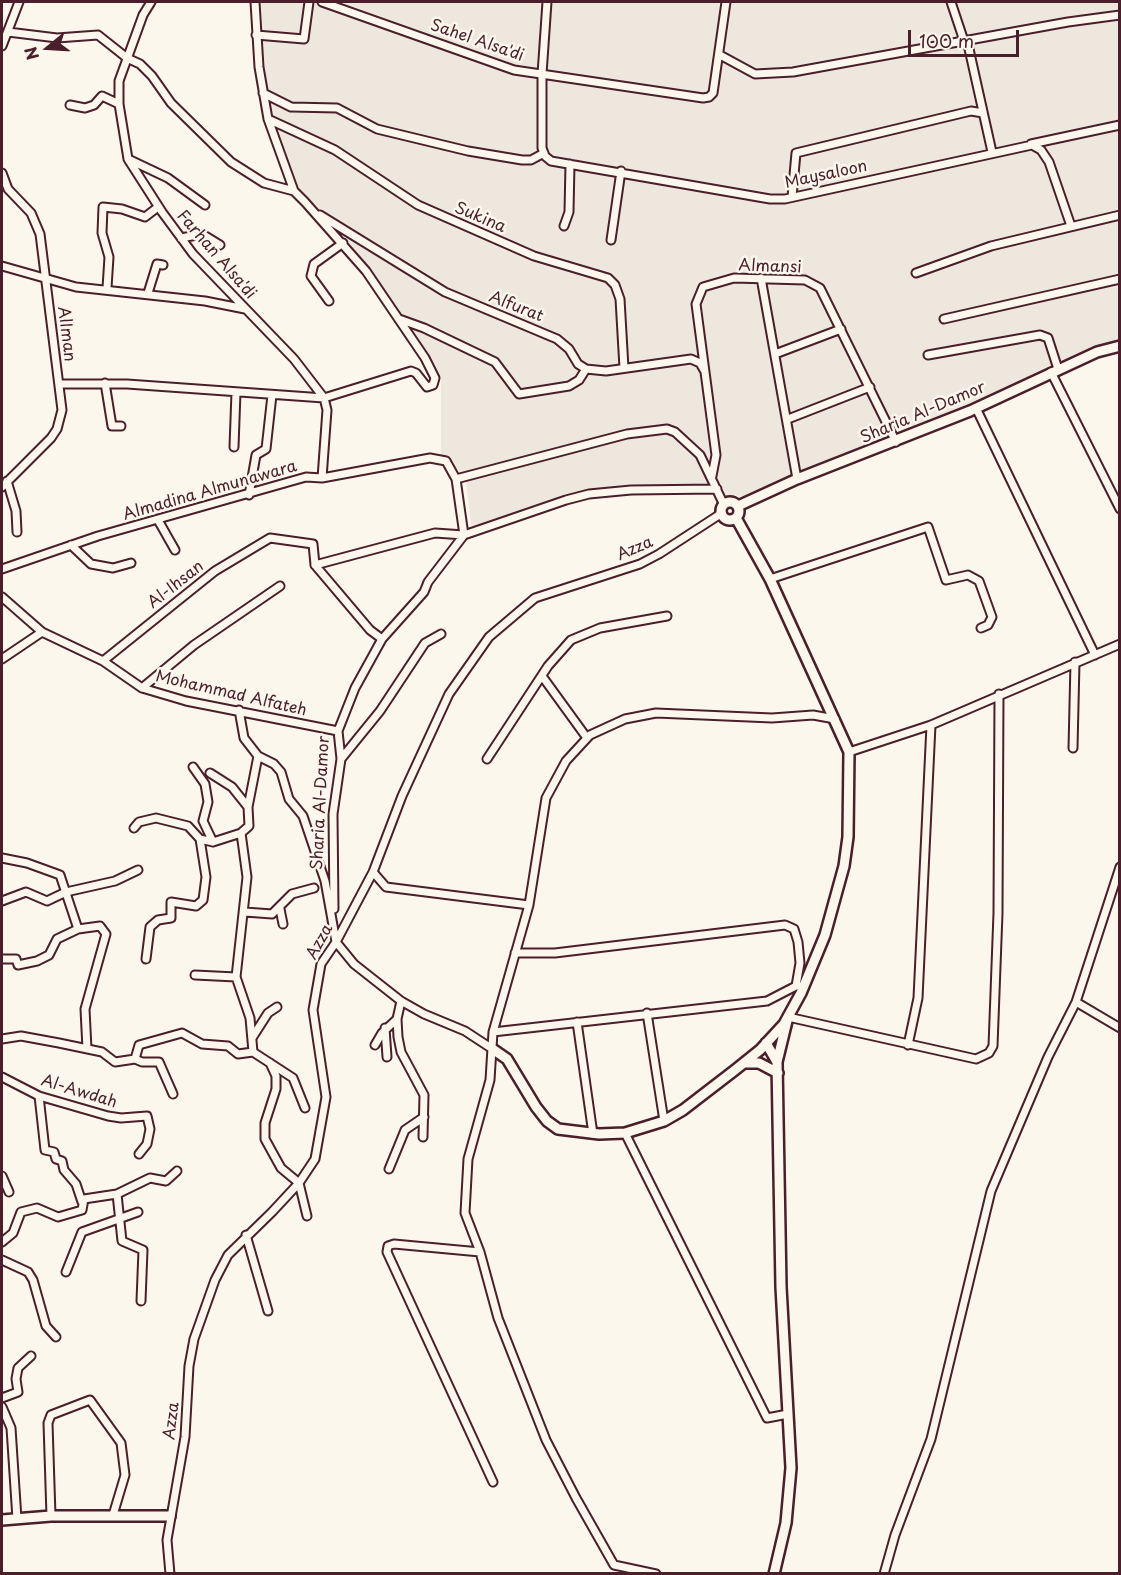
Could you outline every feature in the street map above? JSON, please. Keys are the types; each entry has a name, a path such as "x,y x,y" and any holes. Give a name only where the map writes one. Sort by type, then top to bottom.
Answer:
{"street":[{"path":"2,46 19,2"},
{"name":"Farhan Alsa'di","path":"152,2 143,15 119,81 119,104 128,159 158,207 181,238 294,359 324,398"},
{"path":"59,384 105,383 324,398 411,371 416,373 424,386 433,385 432,369 366,270 294,191 268,119 256,35 255,2"},
{"path":"256,35 304,39 309,2"},
{"name":"Sahel Alsa'di","path":"322,2 514,70 698,97 709,97 713,93 720,55"},
{"path":"263,93 291,107 337,108 377,129 468,151 531,160 544,153 542,74 547,2"},
{"path":"726,2 720,55 755,74 793,72 859,62 966,40 1119,15"},
{"path":"951,2 966,40 992,152"},
{"path":"8,32 57,38 98,35 127,58 140,64 152,76 171,103 231,162 264,183 294,191"},
{"path":"70,105 85,108 94,105 102,96 119,104"},
{"path":"792,197 796,153 971,111 983,113"},
{"name":"Sukina","path":"268,119 335,150 418,205 534,256 608,278 620,294 624,368"},
{"name":"Maysaloon","path":"544,153 551,160 570,164 621,171 770,199 792,197 1119,125"},
{"path":"1028,145 1038,148 1048,159 1071,226"},
{"path":"128,159 168,178 205,205"},
{"path":"564,226 569,212 570,164"},
{"path":"611,240 621,171"},
{"name":"AlIman","path":"2,173 8,189 34,219 40,234 62,410 57,429 4,484"},
{"path":"107,288 109,257 102,233 103,207 122,209 145,217 158,207"},
{"name":"Alfurat","path":"315,213 445,292 557,339 569,349 578,364 586,369"},
{"path":"916,273 991,246 1119,215"},
{"path":"181,238 202,234 220,245"},
{"path":"329,301 311,276 314,264 343,243"},
{"path":"148,293 157,264 164,265"},
{"path":"2,266 76,286 148,293 245,309"},
{"name":"Almansi","path":"712,476 716,455 696,304 699,293 710,284 734,278 805,280 820,288 896,442"},
{"path":"761,278 797,479"},
{"path":"944,320 1119,279"},
{"path":"399,319 424,328 495,362 519,394 569,386 579,380 586,369 606,371 691,359 702,364 707,377"},
{"path":"775,354 841,329"},
{"path":"928,355 1040,335 1048,338 1054,371 1119,509"},
{"name":"Sharia Al-Damor","path":"738,506 797,479 896,442 976,408 1097,352 1119,346"},
{"path":"105,383 112,426 120,426"},
{"path":"788,419 870,387"},
{"path":"234,447 236,393"},
{"path":"249,495 256,455 266,449 272,395"},
{"path":"322,478 327,410 324,398"},
{"path":"976,408 1095,654"},
{"path":"464,536 456,478 627,434 663,429 675,432 689,443 706,463 728,519 736,518"},
{"name":"Almadina Almunawara","path":"2,569 71,545 306,477 322,478 435,458 446,461 456,478"},
{"path":"4,484 16,511 17,532"},
{"path":"382,639 370,630 315,565 435,533 464,536 555,503 589,494 631,490 717,489"},
{"path":"723,509 732,502 738,506 739,513 736,518"},
{"name":"Azza","path":"170,1574 167,1540 185,1437 189,1366 194,1339 215,1280 228,1255 299,1183 315,1159 323,1125 326,1082 319,1057 313,1010 321,964 336,942 373,872 402,796 450,694 489,637 535,598 640,564 659,555 723,509"},
{"path":"239,710 244,738 258,756 274,764 280,772 289,799 303,816 325,881 336,942 354,964 401,1001 424,1014 465,1031 507,1059 525,1093 548,1121 558,1129 593,1134 625,1133 664,1121 683,1110 744,1063 764,1046 788,1017 825,934 844,866 848,837 849,752 770,579 736,518"},
{"path":"158,520 175,550"},
{"path":"770,579 928,527 946,580 968,575 979,581 992,616 988,625 981,628"},
{"name":"Sharia Al-Damor","path":"336,942 332,880 333,814 340,759 338,731 355,688 382,639 424,592 428,582 464,536"},
{"name":"Al-Ihsan","path":"103,661 215,572 270,538 312,544 315,565"},
{"path":"71,545 91,564 113,568 131,563"},
{"path":"142,688 194,645 280,586"},
{"name":"Mohammad Alfateh","path":"2,597 42,632 103,661 142,688 186,701 338,731"},
{"path":"487,759 563,648 581,634 668,615"},
{"path":"2,659 42,632"},
{"path":"340,759 380,711 425,643 441,634"},
{"path":"849,752 931,725 1119,644"},
{"path":"1073,747 1075,662"},
{"path":"542,676 587,738"},
{"path":"788,1017 976,1059 989,1053 993,1046 998,913 999,694"},
{"path":"656,1574 614,1565 576,1498 546,1440 498,1318 480,1252 465,1213 468,1159 490,1080 494,1050 493,1032 529,905 546,798 566,761 587,738 625,719 656,713 772,718 813,715 835,719"},
{"path":"908,1045 918,998 931,725"},
{"path":"200,839 213,842 241,833 249,826 248,807 256,778 258,756"},
{"path":"193,767 205,784 208,802 203,821 213,842"},
{"path":"210,773 232,787 248,807"},
{"path":"134,828 149,818 188,826 200,839 206,877 203,900 196,906 171,902 171,918 158,920 150,927 146,959"},
{"path":"241,833 247,877 245,912 239,933 236,977 250,1018 253,1052"},
{"path":"2,858 60,875 78,929"},
{"path":"884,1574 895,1535 931,1439 991,1191 1048,1057 1076,1002 1119,867"},
{"path":"2,901 26,892 47,901 66,892 115,881 138,870"},
{"path":"373,872 386,887 529,905"},
{"path":"245,912 272,914 292,894 314,888"},
{"path":"279,909 283,924"},
{"path":"2,959 16,959 18,965 37,961 49,955 57,939 78,929 99,926 106,934 85,1009 87,1049"},
{"path":"515,953 555,952 785,926 794,929 798,942 800,963 796,986"},
{"path":"195,975 236,977"},
{"path":"493,1032 767,1001 806,981"},
{"path":"401,1001 397,1019 401,1052 424,1095 423,1137"},
{"path":"1076,1002 1119,1028"},
{"path":"252,1038 268,1013 278,1007"},
{"path":"647,1013 664,1121"},
{"path":"774,1574 790,1492 780,1275 777,1068 788,1017"},
{"path":"375,1045 386,1029 397,1019"},
{"path":"577,1022 593,1134"},
{"path":"386,1029 387,1056"},
{"path":"135,1059 139,1045 183,1033 202,1044 227,1046 238,1054 253,1052 293,1078 304,1108"},
{"path":"2,1039 21,1036 102,1052 115,1062 135,1059 142,1062 159,1062 173,1094"},
{"path":"764,1046 777,1068"},
{"path":"270,1063 276,1076 276,1089 265,1123 265,1139 280,1168 299,1183 308,1216"},
{"path":"744,1063 759,1063 777,1068"},
{"name":"Al-Awdah","path":"2,1077 39,1096 108,1116 121,1118 147,1116 150,1129 147,1144 139,1154"},
{"path":"2,1242 13,1233 21,1212 37,1208 58,1217 81,1210 82,1202 76,1184 64,1170 62,1161 56,1159 54,1152 45,1150 39,1096"},
{"path":"389,1168 405,1130 424,1117"},
{"path":"625,1133 767,1418 788,1414"},
{"path":"82,1202 100,1195 117,1194 141,1180 150,1178 166,1180 177,1171"},
{"path":"2,1176 9,1192"},
{"path":"117,1194 122,1241 143,1250 141,1301"},
{"path":"66,1272 82,1232 119,1216 138,1212"},
{"path":"246,1235 268,1311"},
{"path":"480,1252 394,1244 388,1246 387,1252 493,1482"},
{"path":"2,1260 28,1272 33,1280 39,1308 46,1326 56,1337"},
{"path":"2,1398 18,1392 16,1379 18,1368 31,1356"},
{"path":"51,1516 48,1423 51,1415 90,1400 121,1443 125,1474 113,1515"},
{"path":"2,1407 11,1428 17,1519"},
{"path":"2,1520 51,1516 171,1516"}],"shaded area":[{"path":"256,2 1119,2 1119,345 747,497 660,486 599,491 472,532 466,482 458,469 441,457 441,377 341,230 300,192 270,115"}]}
